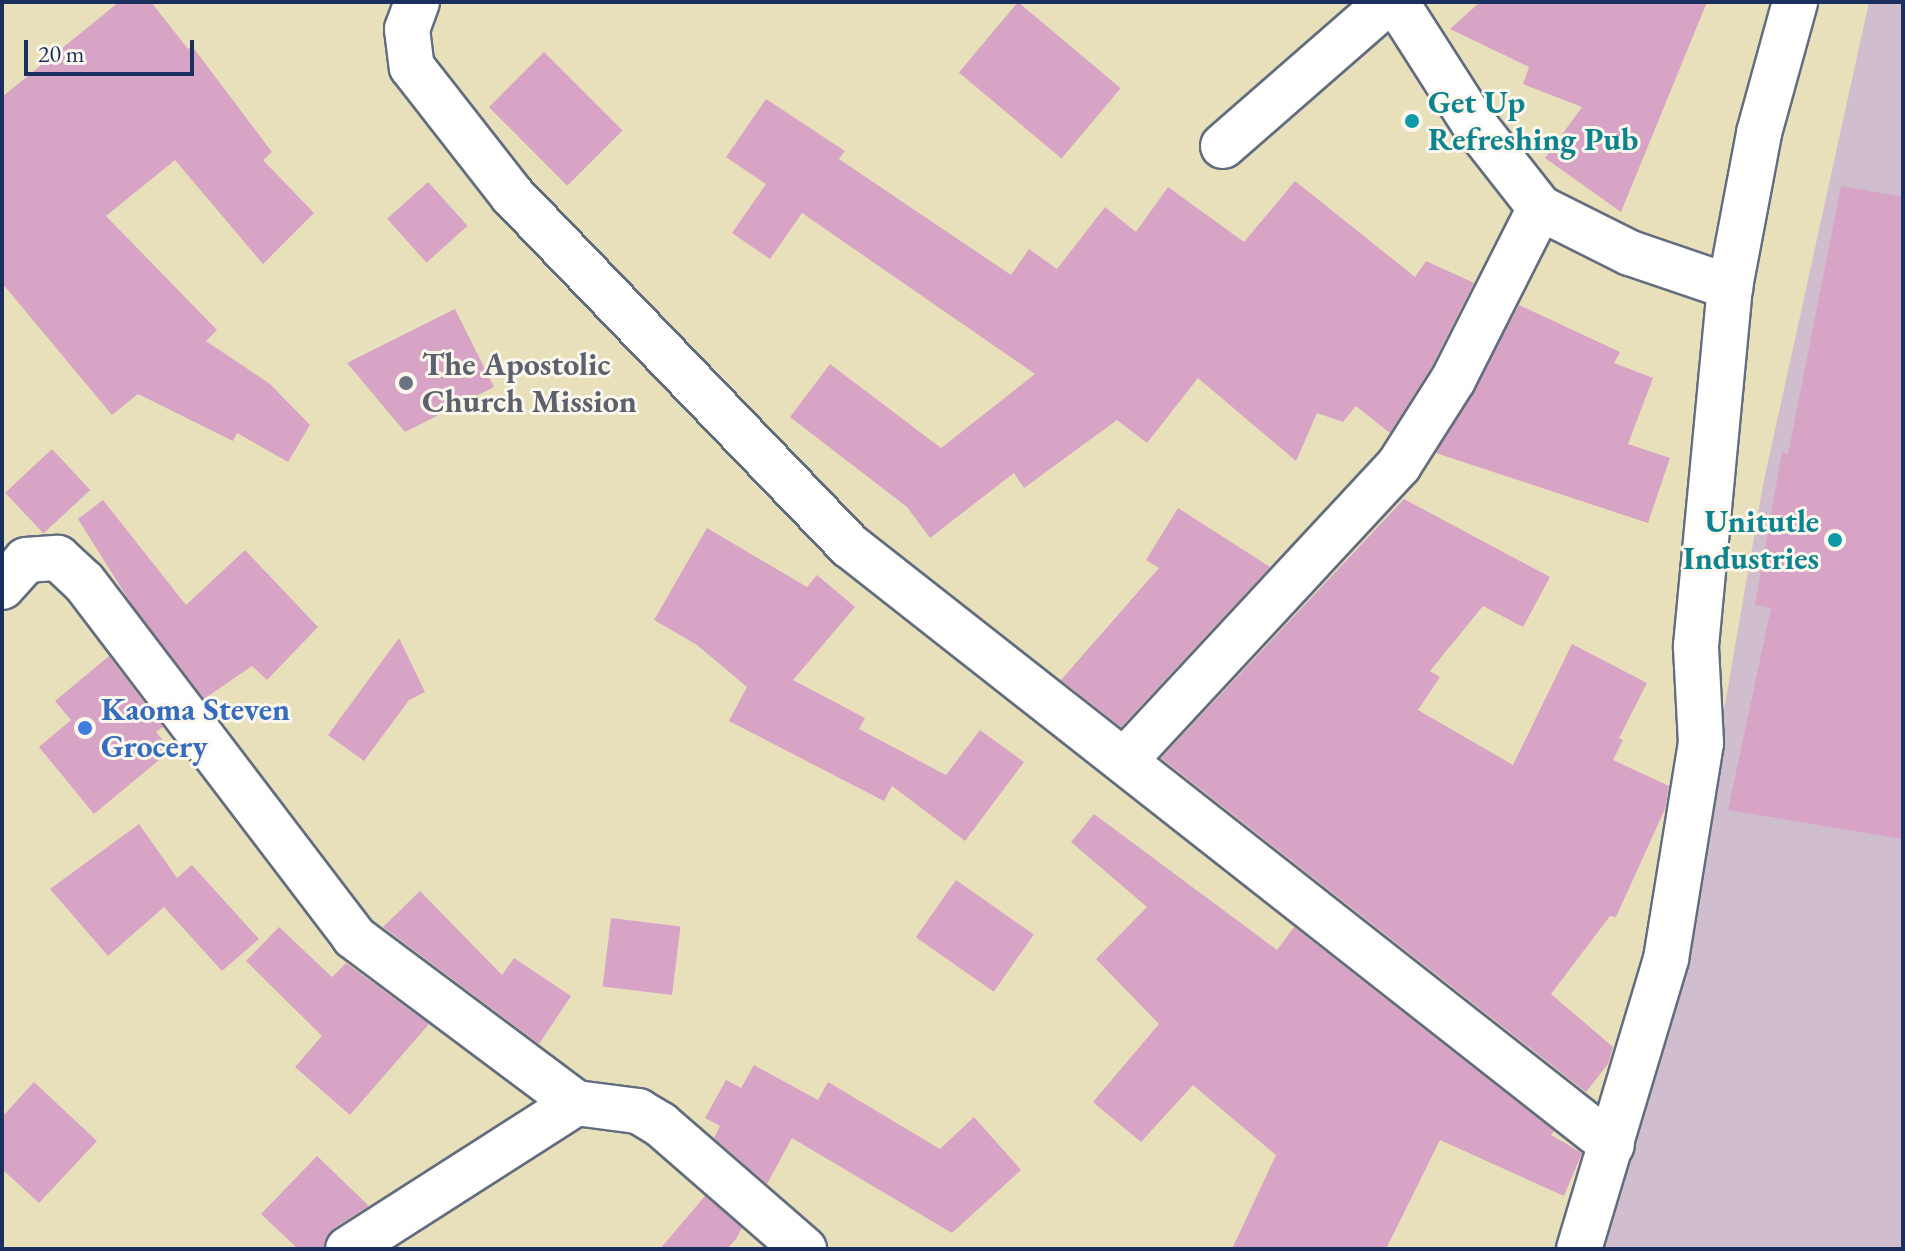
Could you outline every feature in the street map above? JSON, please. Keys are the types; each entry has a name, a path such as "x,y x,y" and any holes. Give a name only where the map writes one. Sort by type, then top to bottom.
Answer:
{"street":[{"path":"417,2 407,29 412,67 512,195 850,546 995,665 1124,761 1612,1145"},
{"path":"1223,146 1388,2"},
{"path":"1396,2 1474,124 1540,208 1658,264 1730,287"},
{"path":"1579,1249 1666,959 1701,743 1696,646 1730,287 1759,133 1795,2"},
{"path":"1124,761 1399,465 1453,380 1540,208"},
{"path":"2,587 26,560 58,558 84,582 354,937 576,1103 638,1111 660,1124 804,1249"},
{"path":"348,1249 576,1103"}],"shaded area":[{"path":"1869,2 1903,2 1903,1249 1594,1249 1677,982 1763,485"}],"building":[{"path":"119,2 151,2 188,49 192,46 272,152 263,160 314,213 263,264 175,160 106,216 217,330 206,341 270,384 310,425 288,462 237,433 233,441 138,394 112,415 2,283 2,97"},
{"path":"1018,2 1121,88 1062,159 959,72"},
{"path":"1480,2 1707,2 1621,212 1545,158 1582,107 1523,84 1529,67 1450,29"},
{"path":"544,52 622,130 567,186 489,107"},
{"path":"766,99 845,151 839,159 1011,275 1029,249 1057,269 1105,207 1136,232 1168,187 1244,242 1295,181 1415,277 1426,261 1474,283 1431,368 1390,433 1356,406 1343,422 1317,413 1296,461 1198,378 1147,443 1117,420 1024,488 1014,473 930,538 907,507 790,417 830,364 941,448 1035,374 802,213 770,259 732,233 766,184 726,157"},
{"path":"428,182 467,226 427,263 387,219"},
{"path":"1841,186 1903,197 1903,839 1728,810 1771,608 1755,605 1782,452 1788,454"},
{"path":"1519,305 1620,352 1614,363 1653,378 1628,444 1670,458 1648,523 1436,453"},
{"name":"The Apostolic Church Mission","path":"455,309 494,387 405,432 347,363"},
{"path":"52,449 90,490 43,534 5,493"},
{"path":"1404,499 1550,577 1523,627 1483,606 1430,671 1440,677 1418,710 1513,765 1572,644 1647,683 1619,738 1623,740 1613,760 1669,786 1665,809 1616,917 1610,916 1551,994 1613,1047 1608,1064 1586,1092 1161,758"},
{"path":"103,500 186,605 245,550 318,627 267,680 252,666 204,699 130,602 78,519"},
{"path":"1178,508 1270,567 1121,727 1061,680 1159,568 1146,560"},
{"path":"707,528 807,587 817,575 855,607 793,680 865,718 859,729 946,775 980,730 1024,762 965,841 892,786 884,801 729,721 747,687 697,645 654,620"},
{"path":"399,638 425,692 409,700 364,761 328,735"},
{"path":"109,656 163,727 156,732 171,750 94,814 39,747 71,720 55,701"},
{"path":"1094,814 1277,950 1294,927 1554,1131 1551,1135 1582,1153 1564,1196 1440,1140 1386,1249 1232,1249 1276,1155 1193,1085 1141,1142 1093,1102 1159,1024 1096,959 1147,907 1071,842"},
{"path":"139,824 177,878 192,865 259,939 222,971 164,907 108,956 50,889"},
{"path":"956,880 1034,934 994,992 916,937"},
{"path":"420,891 502,975 514,958 571,996 539,1044 383,927"},
{"path":"611,918 680,927 672,995 603,986"},
{"path":"279,927 332,977 346,963 429,1024 350,1115 295,1067 322,1036 246,961"},
{"path":"754,1065 818,1100 828,1082 940,1149 974,1117 1021,1170 952,1233 792,1138 767,1184 714,1138 720,1126 705,1118 726,1080 741,1088"},
{"path":"34,1082 97,1141 39,1203 2,1169 2,1117"},
{"path":"317,1156 369,1206 334,1228 323,1249 298,1249 261,1214"},
{"path":"705,1196 742,1228 736,1239 727,1249 660,1249"}],"place":[{"name":"Get Up Refreshing Pub","path":"1412,121"},
{"name":"The Apostolic Church Mission","path":"406,383"},
{"name":"Unitutle Industries","path":"1835,540"},
{"name":"Kaoma Steven Grocery","path":"85,728"}]}
